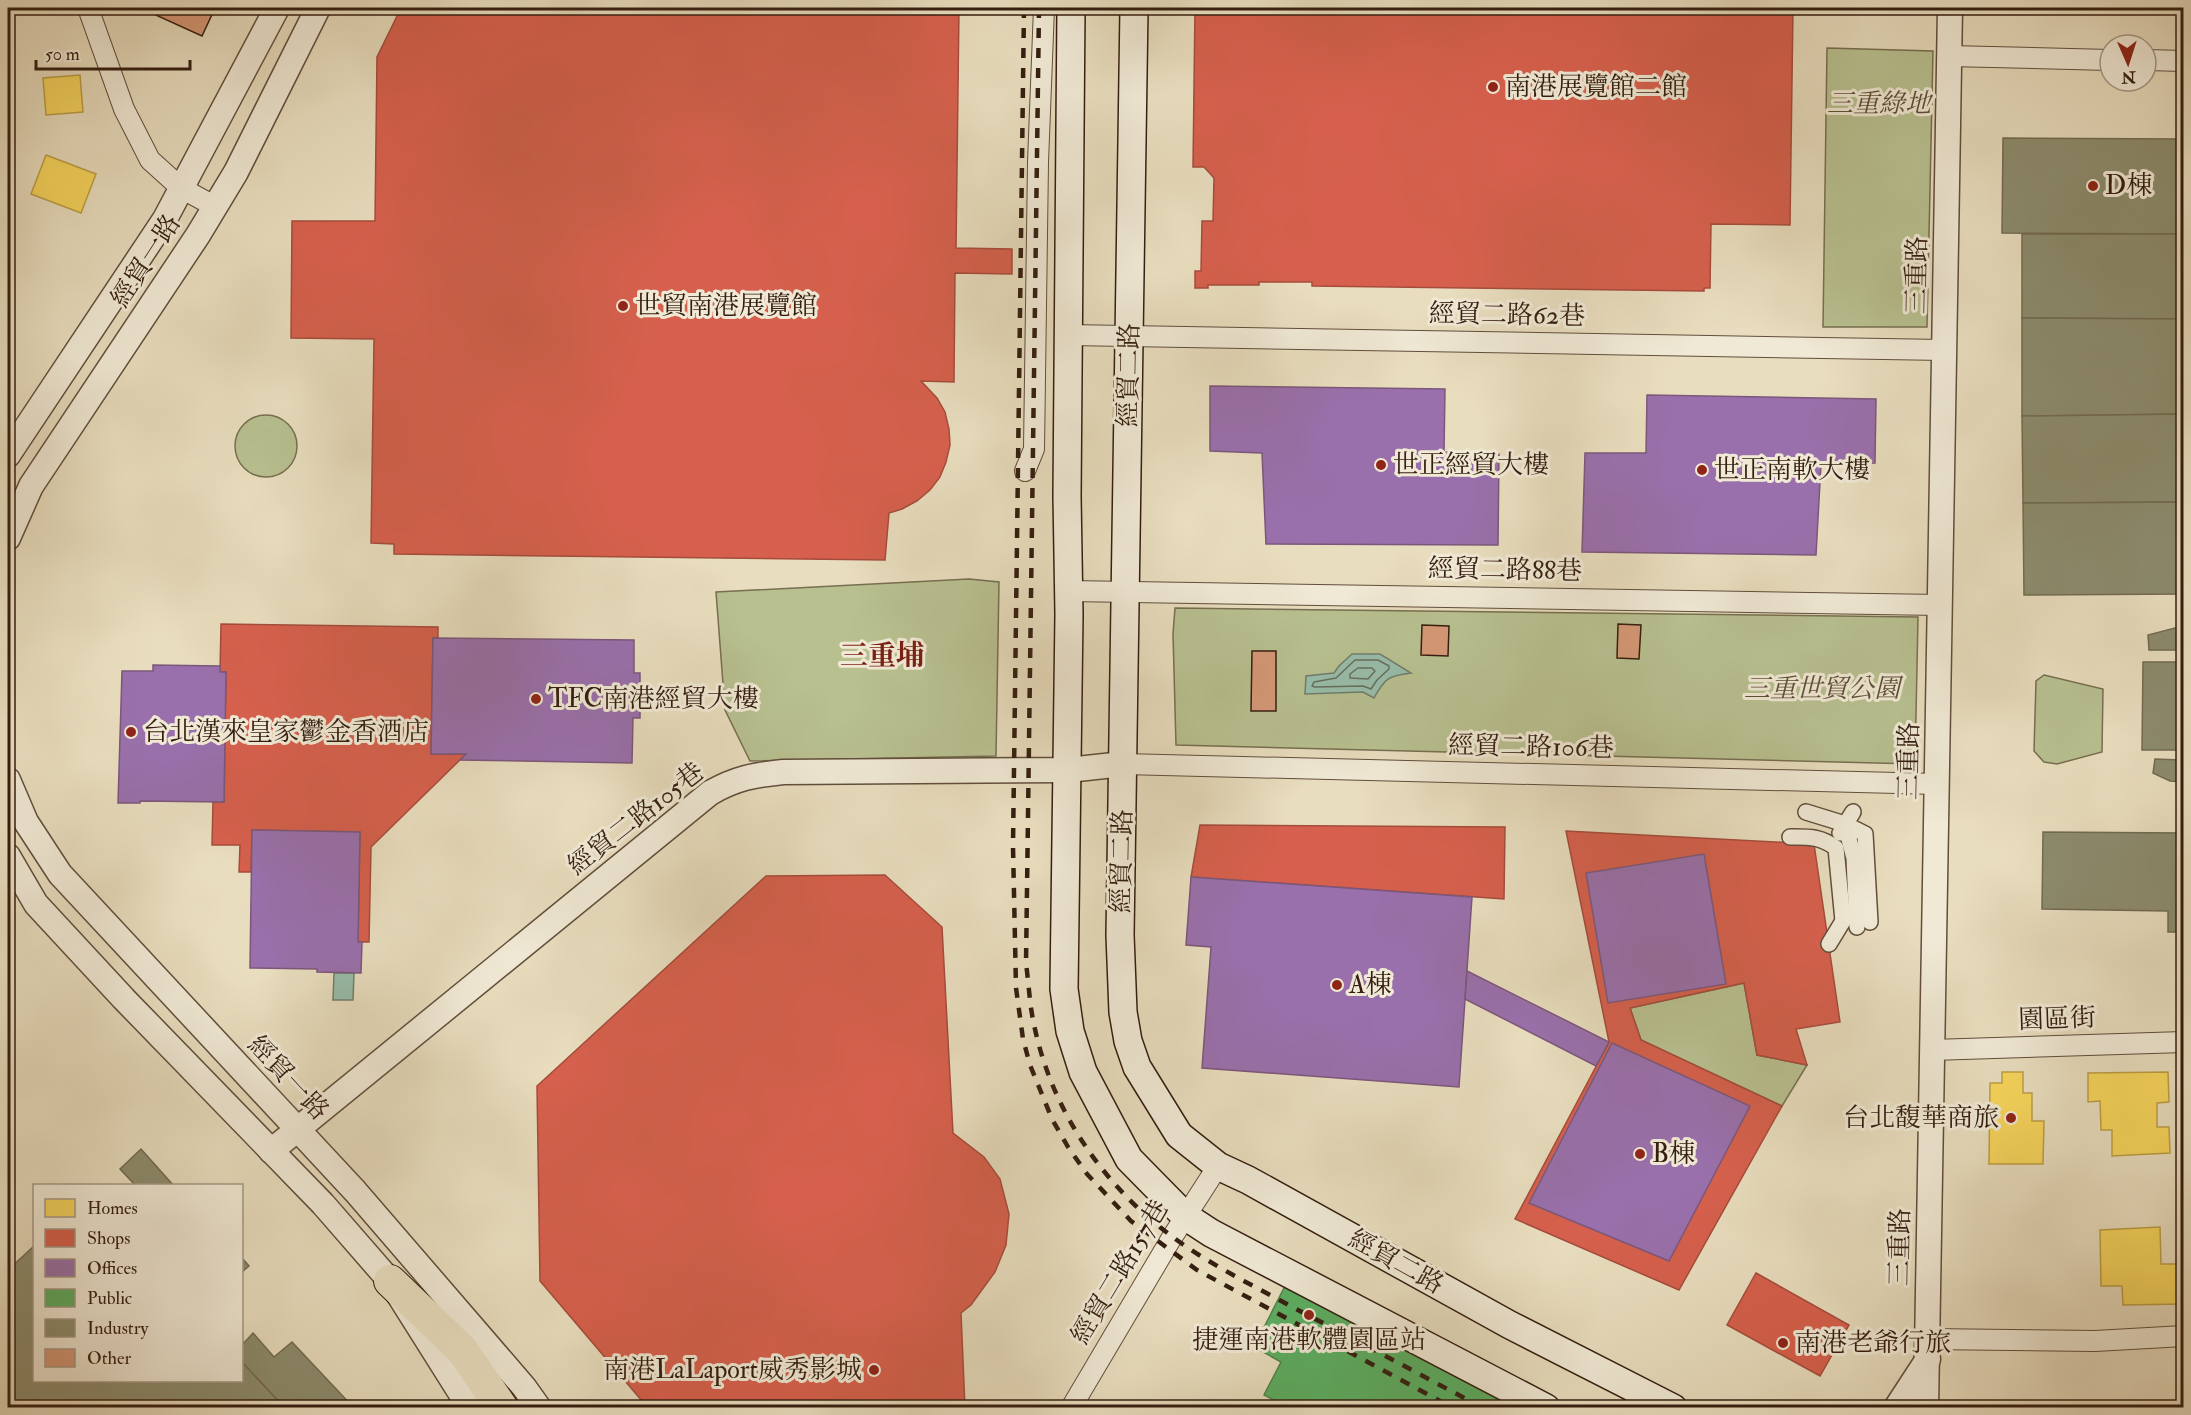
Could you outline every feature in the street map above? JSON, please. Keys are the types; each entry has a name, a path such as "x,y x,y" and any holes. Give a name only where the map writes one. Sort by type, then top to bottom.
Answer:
{"highway":[{"path":"390,1281 462,1350 502,1407"}],"main road":[{"path":"1071,8 1068,770 1064,989 1070,1031 1083,1072 1129,1159 1185,1216 1211,1233 1427,1350 1546,1407"},
{"name":"經貿二路","path":"1134,8 1120,935 1123,1012 1128,1041 1137,1067 1179,1135 1218,1166 1248,1180 1510,1324 1673,1407"}],"street":[{"path":"88,8 124,110 150,160 181,188 214,206"},
{"name":"經貿一路","path":"8,455 165,219 277,8"},
{"name":"經貿一路","path":"8,538 31,486 198,236 236,172 318,8"},
{"path":"1025,471 1034,449 1038,162 1044,8"},
{"name":"三重路","path":"1926,1407 1950,8"},
{"path":"1949,56 2098,60"},
{"path":"2158,61 2184,62"},
{"name":"經貿二路62巷","path":"1069,335 1944,350"},
{"name":"經貿二路88巷","path":"1069,591 1940,605"},
{"name":"經貿二路105巷","path":"271,1151 710,793 727,784 752,775 783,772 1068,770 1123,764"},
{"name":"經貿二路106巷","path":"1123,764 1937,784"},
{"name":"經貿一路","path":"8,780 26,822 60,874 362,1199 517,1378 539,1407"},
{"path":"1806,812 1842,821 1865,834 1867,862 1857,923 1829,944"},
{"path":"1830,847 1842,821"},
{"path":"1830,847 1842,821"},
{"path":"1842,821 1856,887 1857,923"},
{"path":"1790,837 1814,836 1830,847 1857,923"},
{"path":"8,856 36,904 124,999 323,1204 390,1281 470,1407"},
{"path":"1856,887 1867,862"},
{"name":"園區街","path":"1932,1050 2184,1042"},
{"name":"經貿二路157巷","path":"1071,1407 1185,1216 1218,1166"},
{"path":"1896,1407 1927,1349 2184,1336"}],"green space":[{"name":"三重綠地","path":"1827,48 1933,51 1927,327 1823,327"},
{"path":"260,415 272,415 288,424 295,434 297,446 295,458 288,468 272,477 260,477 249,472 240,463 235,452 235,440 240,429 249,420"},
{"path":"969,579 999,582 996,756 750,761 725,710 716,592"},
{"name":"三重世貿公園","path":"1175,608 1918,617 1915,764 1176,745 1173,634"},
{"path":"2044,675 2103,689 2102,752 2057,764 2044,762 2034,751 2036,681"},
{"path":"1744,983 1757,1055 1807,1065 1782,1106 1641,1040 1630,1008"}],"water":[{"path":"1352,654 1380,654 1411,673 1388,679 1374,698 1363,692 1305,694 1306,676 1334,673"},
{"path":"334,973 354,973 353,1000 333,1000"}],"building: Homes":[{"path":"80,75 83,112 46,115 43,78"},
{"path":"46,155 96,174 81,213 31,194"},
{"name":"台北馥華商旅","path":"2002,1072 2023,1072 2023,1093 2032,1093 2032,1121 2044,1121 2043,1164 1989,1164 1990,1083 2002,1083"},
{"path":"2168,1072 2169,1102 2157,1103 2157,1127 2169,1127 2170,1153 2112,1156 2112,1130 2101,1130 2100,1101 2088,1102 2088,1073"},
{"path":"2160,1227 2161,1264 2184,1264 2184,1304 2123,1305 2122,1286 2101,1286 2100,1230"}],"building: Shops":[{"name":"世貿南港展覽館","path":"401,8 959,8 956,248 1012,249 1012,274 955,273 954,382 921,381 937,398 945,412 950,445 946,462 940,477 930,490 917,501 889,513 885,560 394,554 394,544 371,543 374,339 291,338 292,221 375,221 377,57"},
{"name":"南港展覽館二館","path":"1195,8 1793,8 1790,225 1711,224 1710,288 1704,288 1704,291 1312,286 1312,282 1259,282 1259,285 1208,285 1208,288 1195,288 1195,271 1201,271 1202,221 1213,221 1214,178 1204,167 1193,167"},
{"path":"221,624 438,627 438,638 433,638 431,754 466,754 371,847 369,942 358,942 360,832 252,830 251,872 239,872 240,845 212,845 213,802 224,802 226,672 220,672"},
{"path":"2179,782 2184,782 2184,833 2178,833"},
{"path":"1200,825 1505,827 1504,899 1191,877"},
{"path":"1566,831 1814,844 1840,1022 1796,1029 1807,1065 1757,1055 1744,983 1630,1008 1641,1040 1782,1106 1679,1290 1515,1219 1609,1042"},
{"path":"885,875 942,927 953,1133 984,1157 1000,1179 1009,1214 1006,1245 995,1272 971,1305 961,1313 965,1408 648,1408 540,1281 537,1086 766,876"},
{"path":"1756,1273 1849,1325 1820,1376 1727,1325"}],"building: Offices":[{"name":"世正經貿大樓","path":"1210,386 1445,389 1444,452 1499,454 1498,545 1266,544 1262,453 1210,451"},
{"name":"世正南軟大樓","path":"1647,395 1876,399 1875,463 1821,464 1816,555 1582,552 1585,453 1646,453"},
{"name":"TFC南港經貿大樓","path":"433,638 634,640 634,673 640,673 640,718 633,718 632,763 460,760 466,754 431,754"},
{"path":"153,665 220,666 220,672 226,672 224,802 118,803 122,671 153,671"},
{"path":"252,830 360,832 358,942 362,942 361,973 317,972 317,969 250,968"},
{"path":"1704,854 1726,984 1608,1003 1586,873"},
{"name":"A棟","path":"1191,877 1472,897 1459,1087 1202,1068 1211,947 1186,945"},
{"path":"1467,971 1609,1042 1596,1066 1465,999"},
{"name":"B棟","path":"1612,1043 1750,1106 1669,1261 1529,1203"}],"building: Public":[{"name":"捷運南港軟體園區站","path":"1286,1284 1526,1408 1277,1408 1279,1403 1264,1395 1281,1362 1254,1347"}],"building: Industry":[{"name":"D棟","path":"2003,138 2184,139 2184,234 2002,233"},
{"path":"2022,234 2184,234 2184,319 2022,318"},
{"path":"2022,318 2184,319 2184,414 2022,416"},
{"path":"2184,414 2184,502 2023,503 2022,416"},
{"path":"2184,502 2184,594 2024,595 2023,503"},
{"path":"2179,627 2184,628 2184,782 2170,781 2153,773 2155,759 2182,760 2183,750 2142,750 2143,662 2179,662 2178,650 2149,650 2148,635"},
{"path":"2043,832 2184,833 2184,932 2168,932 2168,911 2042,909"},
{"path":"141,1149 172,1184 134,1184 120,1169"},
{"path":"33,1247 33,1382 243,1382 243,1363 285,1408 8,1408 8,1270"},
{"path":"243,1259 249,1266 243,1271"},
{"path":"253,1333 274,1357 292,1342 354,1408 285,1408 243,1363 243,1344"}],"building: Other":[{"path":"151,8 215,8 202,36 149,12"},
{"path":"1618,624 1641,625 1639,659 1617,658"},
{"path":"1422,625 1449,626 1448,656 1421,655"},
{"path":"1252,651 1276,651 1276,711 1251,711"}],"railway":[{"path":"1024,8 1013,846 1016,988 1023,1039 1030,1065 1052,1119 1068,1147 1087,1174 1131,1221 1197,1270 1453,1408"},
{"path":"1039,8 1026,963 1031,1008 1039,1046 1052,1083 1068,1117 1088,1150 1111,1180 1167,1233 1236,1276 1483,1408"}],"place":[{"name":"南港展覽館二館","path":"1493,87"},
{"name":"D棟","path":"2093,186"},
{"name":"世貿南港展覽館","path":"623,306"},
{"name":"世正經貿大樓","path":"1381,465"},
{"name":"世正南軟大樓","path":"1702,470"},
{"name":"TFC南港經貿大樓","path":"536,699"},
{"name":"台北漢來皇家鬱金香酒店","path":"131,732"},
{"name":"A棟","path":"1337,985"},
{"name":"台北馥華商旅","path":"2011,1118"},
{"name":"B棟","path":"1640,1154"},
{"name":"捷運南港軟體園區站","path":"1309,1315"},
{"name":"南港老爺行旅","path":"1783,1343"},
{"name":"南港LaLaport威秀影城","path":"874,1370"}],"district":[{"name":"三重埔","path":"882,656"}]}
